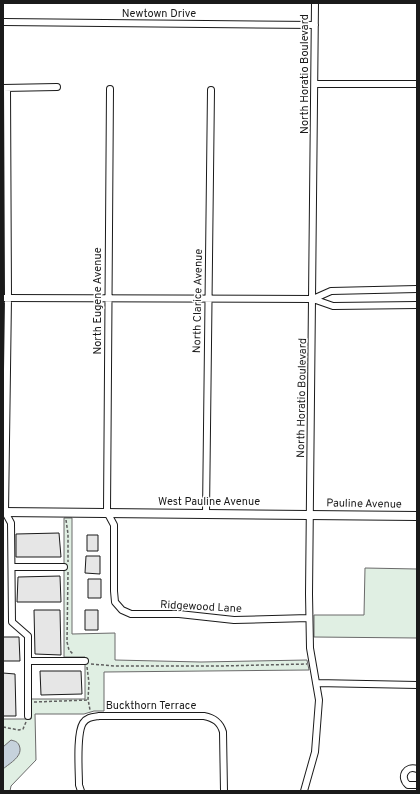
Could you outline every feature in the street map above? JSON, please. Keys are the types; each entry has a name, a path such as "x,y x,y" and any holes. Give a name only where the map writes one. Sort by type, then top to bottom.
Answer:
{"street":[{"name":"North Horatio Boulevard","path":"304,791 315,752 319,700 310,648 309,618 315,3"},
{"name":"Newtown Drive","path":"3,22 315,25"},
{"path":"315,84 417,84"},
{"path":"28,716 28,636 12,622 11,523 4,512 6,298 5,88 57,88"},
{"name":"North Eugene Avenue","path":"106,512 110,89"},
{"name":"North Clarice Avenue","path":"206,513 211,90"},
{"path":"313,299 331,291 417,289"},
{"path":"6,298 313,299 333,306 417,305"},
{"path":"4,512 106,512"},
{"name":"West Pauline Avenue","path":"106,512 311,514"},
{"name":"Ridgewood Lane","path":"106,512 114,525 115,602 122,610 131,614 179,614 234,620 309,618"},
{"name":"Pauline Avenue","path":"311,514 417,516"},
{"path":"12,566 64,568"},
{"path":"28,661 86,662"},
{"path":"316,684 417,685"},
{"name":"Buckthorn Terrace","path":"81,791 79,785 79,732 83,722 88,717 204,716 212,718 222,726 224,791"},
{"path":"417,769 413,768 407,770 404,778 408,785 417,785"}],"path":[{"path":"66,512 68,534 67,642 69,650 76,656"},
{"path":"92,717 88,700 89,683 86,662 98,665 115,666 313,664"},
{"path":"28,702 88,700"},
{"path":"3,727 19,730 24,729 28,716"}],"green space":[{"path":"64,518 72,518 72,634 115,633 115,660 201,662 307,660 309,670 104,672 104,711 94,711 84,714 35,714 36,760 11,786 10,791 3,791 3,719 31,719 31,699 85,699 85,657 64,657"},
{"path":"365,568 417,569 417,638 314,637 314,615 364,615"}],"shaded area":[{"path":"11,740 15,741 19,745 20,753 16,759 3,769 3,747"}],"building":[{"path":"59,533 61,557 16,557 16,534"},
{"path":"87,535 98,535 98,551 87,551"},
{"path":"86,556 100,556 100,574 85,573"},
{"path":"60,576 61,602 17,602 18,577"},
{"path":"88,579 101,579 101,598 88,598"},
{"path":"34,610 60,610 61,655 35,654"},
{"path":"85,610 98,610 98,630 85,630"},
{"path":"3,637 19,637 20,661 3,661"},
{"path":"40,671 81,671 82,694 41,695"},
{"path":"3,673 15,674 16,716 3,716"}]}
